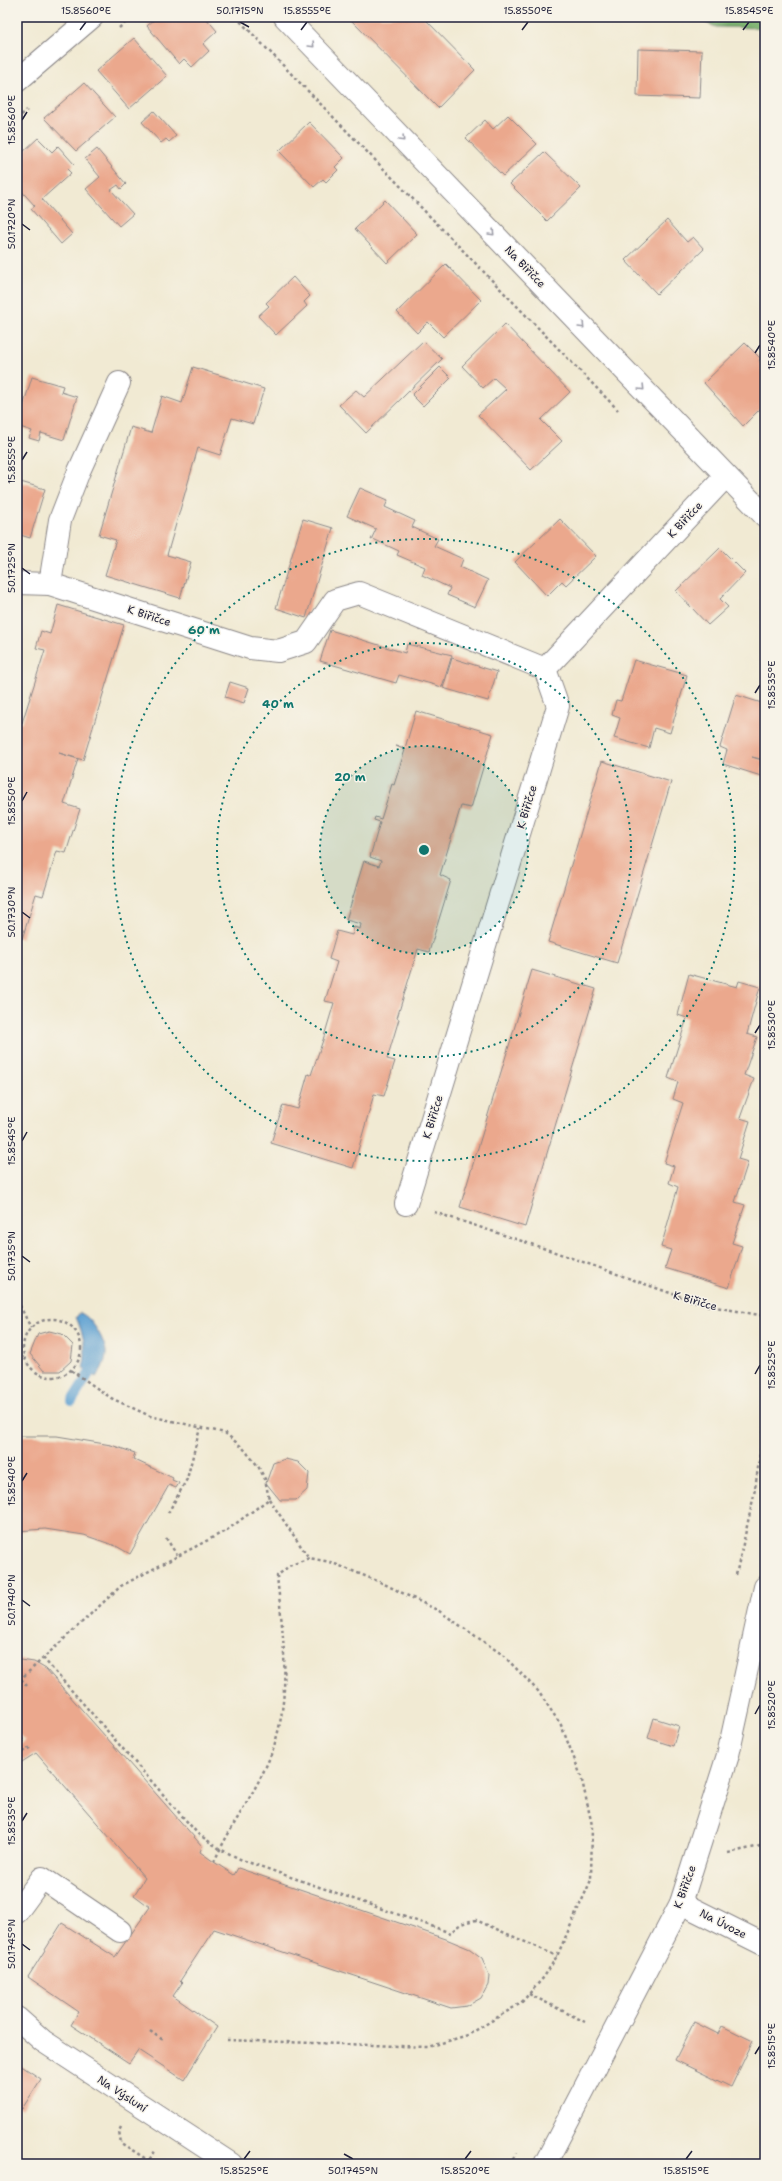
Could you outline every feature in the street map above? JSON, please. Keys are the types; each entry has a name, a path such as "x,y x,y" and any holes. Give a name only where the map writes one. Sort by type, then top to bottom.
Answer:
{"street":[{"path":"17,82 92,17"},
{"name":"Na Biřičce","path":"285,17 765,516"},
{"path":"50,584 60,520 79,471 119,383"},
{"name":"K Biřičce","path":"545,669 726,476"},
{"name":"K Biřičce","path":"17,582 50,584 250,648 278,651 306,642 335,600 359,593 545,669 558,706 406,1204"},
{"name":"K Biřičce","path":"545,2164 681,1902 728,1755 765,1587"},
{"path":"17,1912 42,1878 120,1931"},
{"name":"Na Úvoze","path":"681,1902 765,1944"},
{"name":"Na Výsluní","path":"17,2018 43,2041 231,2164"}],"path":[{"path":"236,17 618,410"},
{"path":"735,17 765,19"},
{"name":"K Biřičce","path":"406,1204 552,1251 704,1305 765,1316"},
{"path":"17,1300 31,1328"},
{"path":"47,1319 65,1323 73,1328 81,1345 80,1355 70,1370 60,1376 50,1377 32,1370 23,1354 23,1345 31,1328 38,1322 47,1319"},
{"path":"17,1358 24,1357"},
{"path":"70,1370 111,1398 150,1416 224,1433 243,1448 265,1479 269,1499 309,1558"},
{"path":"735,1579 754,1495 765,1420"},
{"path":"168,1513 187,1479 200,1428"},
{"path":"27,1686 22,1678 121,1586 176,1555 227,1530 269,1499"},
{"path":"166,1538 176,1555"},
{"path":"214,1862 270,1758 280,1728 285,1658 277,1576 289,1566 309,1558 330,1562 380,1582 439,1611 503,1656 538,1691 561,1725 581,1776 592,1824 591,1880 557,1956 544,1977 521,2003 468,2035 428,2047 227,2040"},
{"path":"43,1658 198,1834 220,1849 242,1860 451,1933 455,1927 463,1923 476,1920 557,1956"},
{"path":"17,1755 31,1748"},
{"path":"529,1994 586,2022"},
{"path":"583,2029 590,2015"},
{"path":"150,2031 164,2040"},
{"path":"135,2102 119,2131 121,2142 154,2164"},
{"path":"510,2164 517,2150"}],"green space":[{"path":"692,17 765,17 765,28 716,27"}],"water":[{"path":"80,1313 89,1319 97,1329 106,1351 106,1358 100,1372 96,1377 83,1368 85,1348 76,1317"}],"building":[{"path":"17,17 23,17 17,22"},
{"path":"157,17 205,17 217,31 203,44 209,51 192,67 184,59 179,64 147,26"},
{"path":"348,17 423,17 475,70 438,108"},
{"path":"134,38 167,76 129,109 96,71"},
{"path":"638,49 702,51 700,98 637,96"},
{"path":"84,83 115,117 76,151 44,118"},
{"path":"154,111 176,136 169,142 166,139 161,143 142,122"},
{"path":"508,115 537,144 503,176 466,138 485,120 493,129"},
{"path":"309,122 344,158 335,167 338,170 326,182 323,179 314,187 279,151"},
{"path":"38,138 52,152 58,146 74,164 68,170 71,173 42,199 72,234 61,244 31,209 35,206 17,186 17,151 21,150 23,152"},
{"path":"97,149 126,184 121,189 118,185 111,190 133,214 119,226 86,189 100,177 85,159"},
{"path":"544,152 581,188 547,221 510,184"},
{"path":"385,200 417,234 387,263 355,229"},
{"path":"667,220 687,242 693,237 704,249 657,294 625,260"},
{"path":"446,264 481,300 443,337 428,322 417,333 397,312"},
{"path":"293,277 310,296 304,302 307,306 276,335 258,316 269,306 266,303"},
{"path":"505,324 570,392 541,420 562,441 531,470 478,415 506,389 494,378 483,388 462,366"},
{"path":"423,341 442,359 366,433 339,405 356,390 364,397"},
{"path":"745,343 761,359 759,360 765,367 765,404 743,426 704,383"},
{"path":"193,367 264,389 253,424 232,418 220,455 198,448 167,555 191,562 180,598 105,575 116,540 99,535 131,427 151,433 162,396 182,403"},
{"path":"440,367 451,378 423,406 412,395"},
{"path":"32,377 63,386 61,392 77,397 64,440 41,433 39,441 29,438 32,431 17,426"},
{"path":"17,481 45,489 30,538 17,534"},
{"path":"360,488 388,500 385,507 415,521 412,527 438,539 434,546 463,559 460,567 488,580 475,607 447,595 450,588 422,575 425,567 397,555 399,551 373,539 371,540 376,529 347,516"},
{"path":"303,519 333,528 306,618 276,608"},
{"path":"560,519 596,556 566,585 562,581 547,596 515,562"},
{"path":"720,548 745,573 720,599 728,607 708,625 676,591"},
{"path":"58,605 124,625 83,760 59,753 78,759 64,804 80,809 66,853 57,851 43,896 36,894 22,939 17,937 17,722 22,723 45,650 36,648 41,631 50,634"},
{"path":"330,630 405,653 407,644 452,655 442,687 399,675 396,683 320,661"},
{"path":"452,658 497,672 488,701 443,688"},
{"path":"634,660 687,675 670,733 654,728 649,748 614,738 620,718 612,715 616,700 621,701"},
{"path":"230,682 249,688 244,703 225,697"},
{"path":"736,695 765,704 765,760 752,757 765,761 761,776 723,764 727,750 720,747"},
{"path":"416,711 493,734 471,808 461,806 440,875 451,880 429,952 418,949 397,1018 399,1019 387,1059 395,1061 384,1096 374,1094 353,1168 271,1143 283,1105 298,1109 308,1074 311,1075 323,1040 334,1003 325,1001 337,962 329,959 337,931 352,935 354,927 360,929 361,924 346,920 364,861 379,866 381,861 370,857 380,822 374,820 375,817 381,819 405,750 396,746 405,748"},
{"path":"602,761 671,782 617,963 548,942"},
{"path":"532,970 596,989 525,1227 460,1207"},
{"path":"689,974 737,987 739,981 760,987 747,1034 757,1037 744,1075 754,1079 740,1118 750,1121 738,1159 748,1162 735,1202 745,1205 732,1243 742,1246 729,1288 665,1268 671,1250 661,1247 678,1187 669,1183 674,1166 664,1163 683,1103 673,1099 678,1082 668,1078 687,1018 678,1015"},
{"path":"49,1331 62,1334 73,1345 71,1361 60,1371 44,1371 30,1354 38,1334"},
{"path":"17,1436 57,1436 111,1445 135,1453 133,1459 173,1478 172,1480 179,1483 176,1488 169,1485 130,1554 116,1546 84,1535 45,1529 17,1531"},
{"path":"285,1459 298,1462 309,1473 307,1490 296,1500 280,1500 266,1483 273,1463"},
{"path":"17,1661 34,1662 46,1669 202,1846 200,1852 234,1875 238,1868 446,1939 470,1949 482,1958 489,1975 488,1985 481,1998 467,2006 451,2008 214,1929 180,1981 182,1983 173,1996 217,2027 184,2080 138,2050 129,2063 71,2025 79,2012 28,1977 62,1923 115,1957 150,1907 134,1895 145,1878 36,1753 17,1765 17,1747 25,1741 17,1732"},
{"path":"654,1718 679,1726 673,1746 648,1738"},
{"path":"694,2022 718,2034 722,2026 753,2041 731,2087 675,2060"},
{"path":"17,2063 41,2079 22,2109 17,2106"}],"waterway":[{"path":"72,1401 90,1372"}]}
